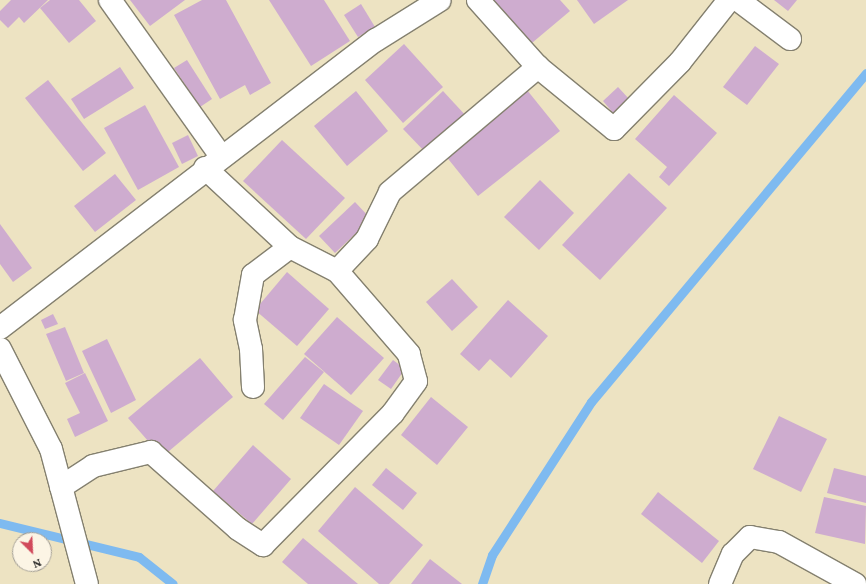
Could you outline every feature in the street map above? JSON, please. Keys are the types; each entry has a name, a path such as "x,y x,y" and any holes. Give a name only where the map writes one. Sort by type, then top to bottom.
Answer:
{"street":[{"path":"61,487 93,466 152,452 238,529 263,545 393,413 416,381 409,354 337,271 290,247 213,162 110,0"},
{"path":"0,328 213,162 376,40 440,0"},
{"path":"478,0 538,67 614,129 680,62 729,0"},
{"path":"738,0 790,39"},
{"path":"337,271 367,239 390,192 538,67"},
{"path":"253,387 245,320 253,275 290,247"},
{"path":"0,349 51,449 87,584"},
{"path":"720,584 733,554 750,537 779,542 856,584"}],"building":[{"path":"11,0 48,0 24,23 19,17 8,28 0,20 0,11"},
{"path":"50,0 79,0 96,21 69,43 40,8"},
{"path":"130,0 185,0 150,26"},
{"path":"202,0 226,0 271,83 250,95 245,85 220,99 174,15"},
{"path":"269,0 324,0 350,41 311,66"},
{"path":"484,0 560,0 570,11 526,48"},
{"path":"577,0 628,0 594,24"},
{"path":"774,0 797,0 788,11"},
{"path":"361,4 375,27 358,37 344,15"},
{"path":"404,44 443,87 403,123 365,80"},
{"path":"755,46 779,64 747,105 723,87"},
{"path":"187,60 212,99 200,107 174,68"},
{"path":"120,67 134,88 84,119 71,99"},
{"path":"48,80 106,153 83,171 25,98"},
{"path":"618,87 630,100 614,114 603,101"},
{"path":"527,90 560,131 478,196 445,155"},
{"path":"356,91 388,131 347,166 314,126"},
{"path":"443,91 467,117 428,155 403,129"},
{"path":"674,95 717,133 669,186 659,177 667,167 635,139"},
{"path":"145,105 179,167 138,190 104,128"},
{"path":"188,135 198,156 182,164 172,143"},
{"path":"282,140 345,198 306,239 243,181"},
{"path":"629,173 667,208 600,280 562,245"},
{"path":"115,174 136,200 95,232 74,206"},
{"path":"540,180 574,213 539,250 504,217"},
{"path":"355,202 371,219 335,253 319,236"},
{"path":"0,224 32,268 13,282 0,264"},
{"path":"287,272 329,309 297,346 255,310"},
{"path":"452,279 478,307 452,331 426,302"},
{"path":"508,300 548,336 511,378 490,359 479,371 460,354"},
{"path":"53,314 58,324 45,329 41,320"},
{"path":"337,317 384,358 351,395 304,354"},
{"path":"65,327 84,373 66,381 46,334"},
{"path":"107,339 136,400 111,413 82,351"},
{"path":"305,357 324,372 283,420 264,404"},
{"path":"200,358 233,397 162,457 128,418"},
{"path":"393,360 405,369 391,389 378,380"},
{"path":"85,373 108,421 75,437 67,419 80,413 65,383"},
{"path":"324,384 363,411 339,445 300,418"},
{"path":"431,397 468,427 437,465 401,435"},
{"path":"779,416 827,439 801,492 753,469"},
{"path":"253,445 291,479 252,524 213,491"},
{"path":"386,468 417,493 403,510 372,485"},
{"path":"834,468 866,476 866,503 827,493"},
{"path":"355,487 423,545 389,584 379,584 318,531"},
{"path":"658,492 719,541 702,563 641,514"},
{"path":"824,497 866,506 865,544 815,533"},
{"path":"303,538 358,584 308,584 282,562"},
{"path":"430,559 462,584 411,584"}],"waterway":[{"path":"482,584 492,555 591,402 866,73"},
{"path":"0,523 139,557 173,584"}]}
